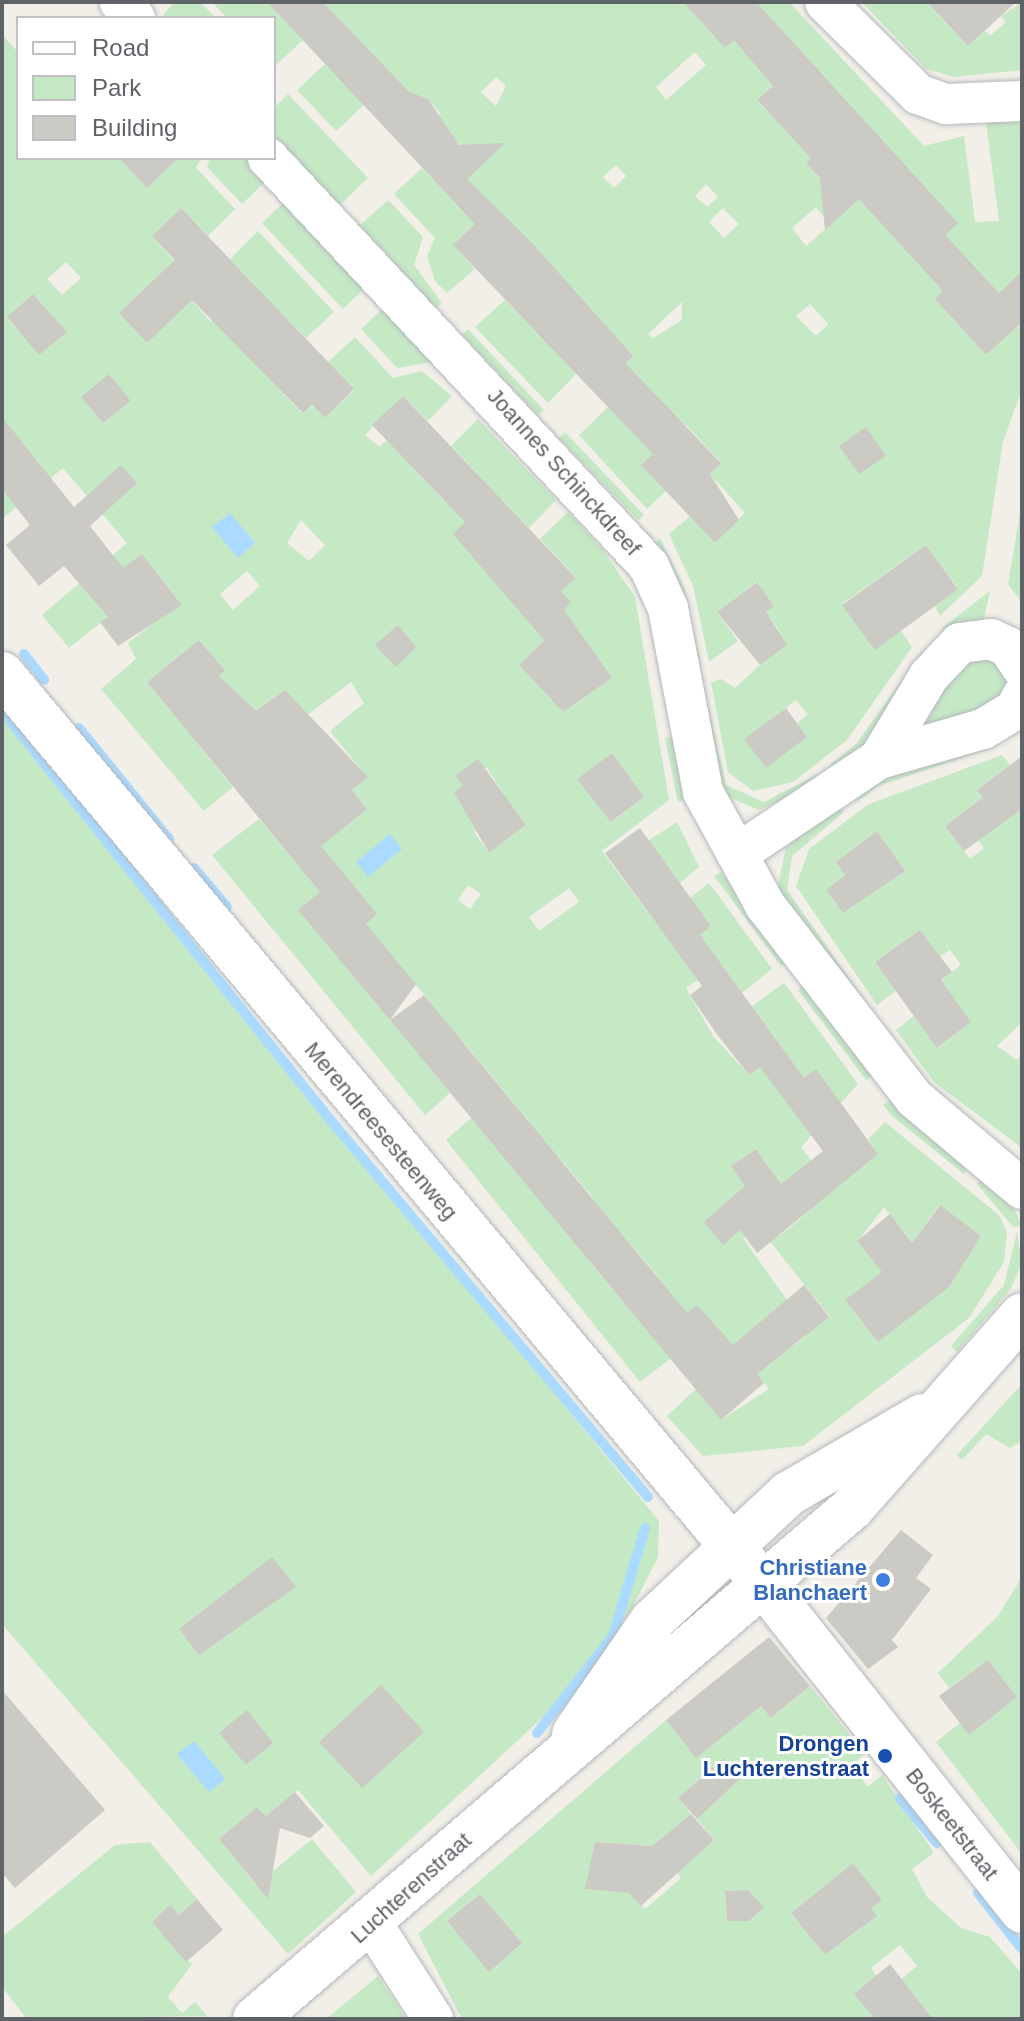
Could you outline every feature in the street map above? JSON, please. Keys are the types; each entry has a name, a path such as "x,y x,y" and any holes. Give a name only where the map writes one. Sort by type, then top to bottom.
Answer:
{"main road":[{"name":"Merendreesesteenweg","path":"2,674 764,1585"},
{"path":"931,1412 1022,1315"},
{"name":"Luchterenstraat","path":"563,1752 652,1621 731,1546 788,1494 931,1412"},
{"name":"Luchterenstraat","path":"255,2019 373,1925 563,1752 638,1697 852,1508 931,1412"},
{"name":"Boskeetstraat","path":"764,1585 1022,1911"}],"street":[{"path":"825,2 918,94 946,104 1022,101"},
{"name":"Joannes Schinckdreef","path":"270,160 649,566 668,608 703,792 765,905 914,1098 1022,1189"},
{"path":"879,759 929,676 960,643 991,639 1008,647 1022,668"},
{"path":"737,854 879,759 1001,721 1022,696"},
{"path":"373,1925 433,2019"}],"green space":[{"path":"174,2 200,2 214,16 163,16"},
{"path":"212,2 289,2 277,13 303,40 276,65 276,16 225,16"},
{"path":"323,2 683,2 714,36 751,2 789,2 924,146 964,136 975,222 999,221 986,122 1022,118 1022,293 1011,282 999,293 972,265 935,299 986,355 1022,322 1022,389 1003,442 982,576 940,616 935,606 958,588 926,545 842,604 901,631 912,647 847,740 793,782 753,791 728,772 711,683 721,679 735,688 760,665 779,631 766,612 774,605 756,582 717,612 738,641 709,662 693,586 669,534 690,516 715,543 745,513 710,474 721,462 686,425 642,464 666,491 647,509 579,435 608,407 627,426 553,350 576,374 548,403 475,327 505,300 527,322 550,299 576,293 533,244 484,216 453,245 475,269 447,293 435,281 427,256 435,238 394,194 422,168 449,196 488,153 480,144 467,152 436,120 440,113 428,99 385,85 336,131 297,90 325,64 351,90 380,62","holes":["695,52 706,65 666,100 656,87","496,77 506,86 496,106 481,92","773,86 813,92 779,123 757,101","822,148 823,182 806,163","616,165 626,176 614,188 603,177","706,184 718,197 707,207 695,196","816,207 830,225 806,246 792,228","723,208 739,224 724,238 709,222","682,302 682,320 653,338 648,334","810,304 828,324 816,336 796,316","796,700 808,715 797,723 807,737 765,767 745,739"]},
{"path":"862,2 948,2 937,13 968,46 985,31 990,36 1006,22 1001,16 1022,2 1022,70 954,77 926,69"},
{"path":"2,35 16,50 16,160 121,160 147,188 174,160 200,160 196,168 235,209 208,236 181,208 152,236 188,275 178,285 211,322 255,285 230,259 258,231 334,312 306,338 281,313 279,389 302,413 312,404 325,418 354,390 328,362 355,337 393,378 422,371 452,396 428,421 403,396 365,435 379,447 387,440 446,503 477,473 451,446 478,419 556,500 529,528 503,501 486,517 545,629 571,602 561,591 576,577 540,539 568,512 603,550 635,597 669,800 602,851 677,951 711,926 690,898 709,883 772,969 742,993 721,964 686,988 713,1036 749,1075 783,1049 752,1006 784,983 858,1084 801,1147 831,1187 878,1154 868,1139 885,1122 1000,1216 1007,1233 1004,1262 969,1318 803,1446 703,1456 667,1416 696,1389 721,1420 769,1389 732,1344 670,1359 640,1382 446,1140 471,1118 497,1148 528,1120 461,1039 428,1066 450,1093 425,1115 212,855 259,819 295,862 367,809 352,790 367,777 330,731 364,703 351,682 306,716 285,690 256,711 250,706 200,747 233,787 204,811 101,689 136,659 128,643 180,602 142,554 89,595 108,617 69,648 42,615 127,543 63,468 2,519 2,489 39,462 2,424","holes":["66,262 81,278 62,295 47,279","143,290 147,342 119,313","33,294 67,332 40,354 7,318","109,374 131,401 103,423 82,397","301,520 325,545 309,561 287,543","247,571 260,586 233,610 220,594","559,624 612,678 563,712 519,665","199,640 225,670 174,715 147,682","612,754 644,797 612,822 578,779","487,768 506,798 455,793 463,786 455,776","511,805 526,825 489,853 474,832","468,885 481,894 470,909 458,900","569,888 579,902 539,931 529,917","391,954 431,1003 399,1031 364,988","756,1149 769,1167 744,1183 731,1166","558,1156 593,1198 561,1225 525,1183","779,1186 804,1216 779,1236 753,1205","939,1205 981,1236 950,1277 910,1246","884,1207 910,1240 877,1265 858,1241","757,1225 829,1316 809,1331 743,1238","622,1234 657,1276 625,1304 589,1261","921,1308 878,1342 853,1310","783,1309 806,1336 793,1346 777,1326"]},
{"path":"288,94 368,178 339,206 276,139 276,106"},
{"path":"209,160 256,160 271,176 242,204 207,167"},
{"path":"290,196 372,281 343,309 262,223"},
{"path":"388,200 423,237 414,265 442,303 436,308 360,225"},
{"path":"390,302 433,362 397,368 361,329"},
{"path":"468,329 544,410 538,415 462,334"},
{"path":"565,432 644,515 638,520 559,438"},
{"path":"1022,501 1022,603 1008,584"},
{"path":"660,538 685,589 701,666 693,671 655,544"},
{"path":"990,591 983,622 947,634 942,628"},
{"path":"985,650 1014,680 1004,701 918,733 920,714 961,660"},
{"path":"922,651 927,657 871,737 835,772 831,764 857,743"},
{"path":"704,687 726,785 764,802 816,775 821,782 759,810 728,797 717,788 697,694"},
{"path":"2,718 659,1521 658,1557 631,1610 567,1695 371,1876 298,1790 266,1816 257,1807 219,1839 256,1885 312,1839 356,1892 288,1954 2,1624"},
{"path":"675,736 687,800 678,802 665,738"},
{"path":"990,741 995,747 878,786 858,801 854,795 872,780"},
{"path":"1002,755 1010,765 977,790 1002,823 1022,809 1022,1022 997,1046 1017,1060 1022,1054 1022,1148 934,1082 896,1030 914,1016 938,1048 971,1022 941,981 961,965 950,950 940,956 920,930 875,962 896,991 877,1005 796,886 809,849 869,804","holes":["959,816 984,848 970,859 945,826","877,831 905,871 843,913 826,890 845,875 836,862"]},
{"path":"839,805 844,812 792,856 787,890 872,1011 780,899 778,886 786,847"},
{"path":"677,822 699,867 680,883 648,841"},
{"path":"721,872 787,961 781,966 714,876"},
{"path":"805,985 873,1075 866,1080 798,990"},
{"path":"890,1100 969,1166 964,1174 892,1116 883,1105"},
{"path":"983,1176 1009,1198 1022,1226 1013,1227 977,1184"},
{"path":"1017,1232 1022,1263 1010,1290 957,1352 951,1346 1004,1285"},
{"path":"1022,1384 1022,1441 1010,1448 986,1434 962,1460 957,1455"},
{"path":"1022,1577 1022,1854 936,1742 960,1723 970,1734 1017,1697 988,1660 949,1688 938,1673 997,1617"},
{"path":"810,1686 865,1754 851,1766 868,1787 882,1775 934,1853 912,1869 927,1897 961,1928 990,1937 1022,1974 1022,2019 921,2019 928,2012 901,1979 917,1966 900,1945 871,1968 876,1976 855,1993 875,2019 462,2019 418,1934 666,1720 690,1750 761,1706 772,1718","holes":["722,1758 740,1779 697,1819 714,1840 677,1873 681,1878 645,1909 629,1893 586,1889 596,1842 652,1846 691,1814 678,1798","853,1863 882,1900 858,1919 863,1927 825,1955 791,1913","748,1890 763,1908 749,1921 727,1921 725,1891","480,1894 522,1943 489,1971 447,1921"]},
{"path":"150,1842 197,1899 179,1915 170,1906 152,1922 192,1964 168,1997 182,2013 195,2002 207,2016 27,2019 2,1987 2,1937 115,1845"},
{"path":"378,1976 406,2019 326,2019"}],"water":[{"path":"230,513 255,543 238,558 212,527"},
{"path":"390,834 402,849 368,877 356,862"},
{"path":"194,1741 225,1779 209,1792 177,1754"}],"building":[{"path":"267,2 323,2 409,92 428,99 459,145 505,143 467,179 533,244 633,356 625,363 721,463 710,474 739,520 715,543 641,465 653,454 453,245 475,224"},
{"path":"683,2 756,2 958,223 945,235 999,293 1022,271 1022,322 986,355 935,299 943,291 859,199 825,230 820,178 806,163 811,158 757,100 773,86 734,40 725,48"},
{"path":"927,2 1016,2 968,46"},
{"path":"121,160 176,160 147,188"},
{"path":"181,208 354,389 325,418 312,404 303,413 192,300 147,343 119,313 175,260 152,236"},
{"path":"33,294 67,332 39,355 7,317"},
{"path":"109,374 131,401 103,423 81,397"},
{"path":"403,396 576,578 561,591 571,602 564,610 612,678 563,712 519,665 544,640 453,534 465,522 372,425"},
{"path":"2,417 74,507 121,465 137,483 90,526 123,568 142,554 182,605 118,646 100,622 108,617 64,566 39,586 6,545 30,525 2,489"},
{"path":"866,427 886,456 859,474 839,446"},
{"path":"926,545 958,589 875,650 842,605"},
{"path":"757,582 774,606 766,612 787,645 760,665 717,612"},
{"path":"398,625 416,647 396,667 375,645"},
{"path":"199,640 225,670 219,676 256,711 285,690 368,777 352,790 367,809 321,846 377,914 366,924 416,984 390,1020 298,910 320,892 147,682"},
{"path":"786,708 807,737 766,768 744,739"},
{"path":"612,753 644,797 611,822 577,779"},
{"path":"1022,756 1022,809 964,851 945,826 983,798 977,790"},
{"path":"478,759 526,825 489,853 454,792 463,786 455,776"},
{"path":"640,828 711,926 700,935 804,1078 816,1069 878,1154 757,1253 740,1230 723,1245 704,1222 745,1186 731,1166 756,1149 781,1184 823,1151 760,1067 749,1075 716,1033 690,995 702,986 605,853"},
{"path":"877,831 905,871 843,913 826,890 845,875 836,862"},
{"path":"920,930 952,972 941,980 971,1022 937,1048 875,962"},
{"path":"424,995 687,1313 697,1305 733,1345 804,1285 829,1317 757,1374 764,1383 721,1420 390,1020"},
{"path":"940,1205 981,1236 949,1287 878,1342 845,1300 882,1272 857,1241 890,1214 912,1243"},
{"path":"901,1530 933,1555 916,1578 931,1589 892,1640 898,1647 868,1669 826,1618"},
{"path":"272,1557 296,1587 199,1655 179,1629"},
{"path":"769,1637 810,1686 771,1718 761,1706 696,1758 666,1720"},
{"path":"988,1660 1017,1697 969,1735 939,1696"},
{"path":"381,1685 424,1732 362,1788 319,1742"},
{"path":"2,1690 105,1810 15,1888 2,1873"},
{"path":"247,1710 273,1743 246,1765 219,1733"},
{"path":"723,1758 740,1779 697,1819 678,1798"},
{"path":"295,1792 324,1826 310,1838 280,1828 268,1899 219,1839 257,1807 266,1816"},
{"path":"691,1814 714,1840 641,1906 629,1893 585,1889 595,1842 652,1846"},
{"path":"853,1863 882,1900 871,1909 877,1916 825,1955 791,1913"},
{"path":"748,1890 764,1907 749,1921 727,1921 725,1891"},
{"path":"480,1894 522,1943 489,1972 447,1921"},
{"path":"197,1899 223,1930 186,1962 152,1922 170,1905 179,1915"},
{"path":"890,1964 933,2019 875,2019 854,1994"}],"waterway":[{"path":"24,654 44,680"},
{"path":"2,711 333,1123 648,1497"},
{"path":"79,728 169,839"},
{"path":"194,868 227,907"},
{"path":"537,1733 613,1636 645,1528"},
{"path":"900,1798 937,1843"},
{"path":"978,1893 1022,1949"}],"place":[{"name":"Christiane Blanchaert","path":"883,1580"},
{"name":"Drongen Luchterenstraat","path":"885,1756"}]}
